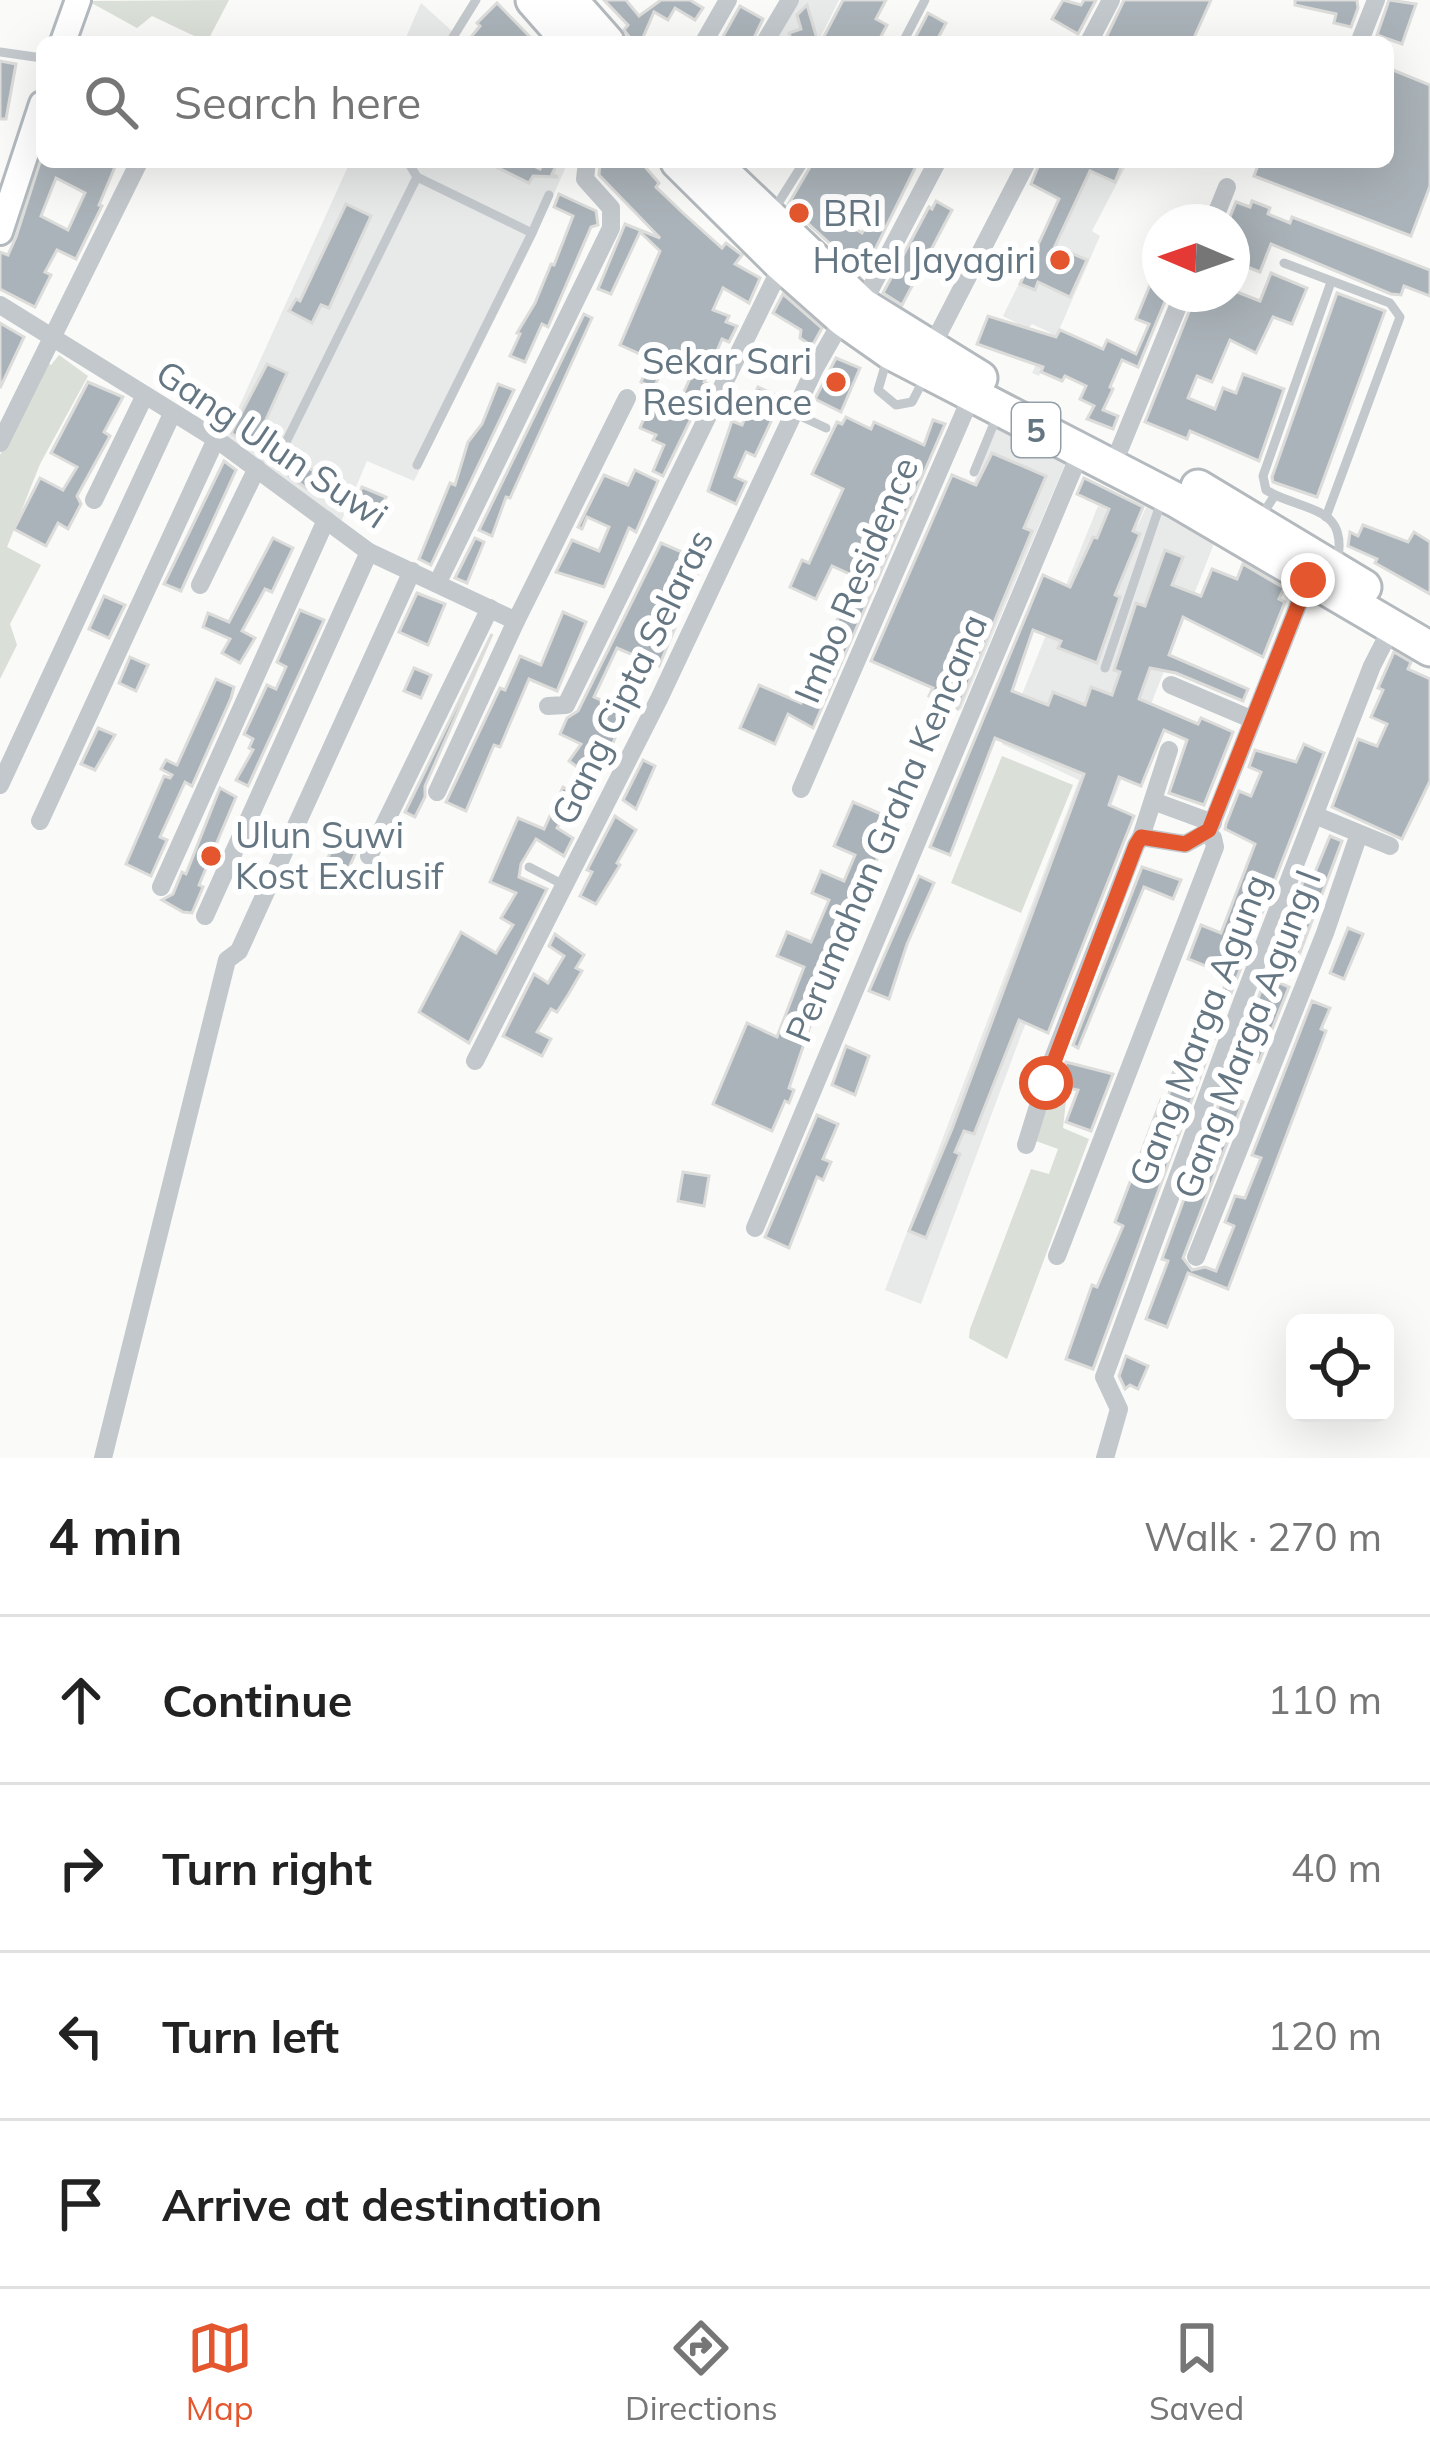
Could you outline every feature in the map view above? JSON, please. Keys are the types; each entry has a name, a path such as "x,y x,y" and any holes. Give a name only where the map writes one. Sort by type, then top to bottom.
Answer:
{"highway":[{"path":"532,0 565,36"},
{"path":"570,0 602,36"},
{"name":"5","path":"683,168 782,265 985,404 1165,494 1258,518"},
{"name":"5","path":"718,168 853,312"},
{"name":"5","path":"913,353 1120,448 1258,518 1322,575 1391,627 1430,649"},
{"name":"5","path":"1322,575 1430,625"}],"main road":[{"path":"64,36 78,0"},
{"path":"0,232 10,168 36,116"}],"street":[{"path":"707,36 728,0"},
{"path":"769,36 790,0"},
{"path":"1092,36 1111,0"},
{"path":"1362,36 1376,0"},
{"path":"0,442 136,168"},
{"path":"439,582 611,228 610,208 586,179 587,168"},
{"name":"Gang Cipta Selaras","path":"476,1061 566,886 815,368 853,312 934,168"},
{"path":"913,353 1023,168"},
{"path":"1220,204 1227,187"},
{"path":"548,706 566,705 782,265"},
{"name":"Gang Ulun Suwi","path":"0,304 216,439 369,553 516,621"},
{"path":"1120,448 1176,312"},
{"path":"94,500 145,395"},
{"path":"437,792 627,398"},
{"name":"Imbo Residence","path":"801,789 985,404"},
{"path":"0,784 172,414"},
{"path":"40,821 216,439"},
{"name":"Perumahan Graha Kencana","path":"754,1228 1080,453"},
{"path":"200,585 257,469"},
{"path":"161,887 326,520"},
{"path":"205,916 369,553"},
{"path":"103,1458 227,960 239,951 412,571"},
{"path":"1141,837 1185,844 1210,828 1251,719 1322,575"},
{"path":"368,856 490,608"},
{"name":"Gang Marga Agung","path":"1105,1458 1119,1409 1104,1377 1244,999 1391,627"},
{"path":"1171,685 1251,719"},
{"path":"1026,1145 1060,1040 1141,837 1168,749"},
{"path":"1058,1256 1215,847 1210,828 1153,801"},
{"path":"1317,816 1390,846"},
{"name":"Gang Marga Agung I","path":"1196,1257 1325,933 1359,833"}],"lane":[{"path":"454,36 476,0"},
{"path":"906,36 926,0"},
{"path":"0,52 36,57"},
{"path":"412,168 417,177 532,232"},
{"path":"768,219 800,168"},
{"path":"287,440 417,177"},
{"path":"417,465 549,195"},
{"path":"1285,262 1390,303 1400,316 1326,517"},
{"path":"1322,575 1341,534 1336,524 1326,517 1258,518 1266,490 1263,476 1331,281"},
{"path":"974,472 985,404"},
{"path":"796,414 826,428"},
{"path":"1105,668 1165,494"},
{"path":"529,867 566,886"}],"shaded area":[{"path":"229,0 210,36 194,36 152,16 137,28 88,1"},
{"path":"784,0 839,0 821,36 765,36"},
{"path":"421,3 457,36 407,36"},
{"path":"347,168 565,168 414,481 367,461 338,529 223,442"},
{"name":"Hotel Jayagiri","path":"1076,168 1125,168 1092,231 1100,236 1039,376 1032,373 1051,333 1032,324 1028,329 1003,316"},
{"path":"59,355 88,376 40,464 7,547 41,565 10,624 17,645 0,679 0,455 45,361 51,365"},
{"path":"997,428 1066,462 961,710 929,696 932,687 894,671"},
{"path":"1148,503 1215,541 921,1304 885,1290 1079,780 1002,744 1098,506 1138,525"},
{"path":"1002,756 1073,785 1021,913 951,883"},
{"path":"1050,1098 1066,1101 1063,1128 1089,1139 1007,1359 969,1338 970,1329 1031,1169 1049,1174 1058,1149 1036,1137"}],"building":[{"path":"604,0 626,0 639,16 661,0 690,0 703,8 695,20 675,8 668,20 654,12 644,36 628,36 624,30 628,25"},
{"path":"843,0 886,0 876,19 887,25 881,36 824,36"},
{"path":"1063,0 1081,5 1084,0 1096,0 1078,34 1052,19"},
{"path":"1124,0 1211,0 1195,36 1107,36"},
{"path":"1295,0 1357,0 1358,8 1351,27 1334,23 1336,14 1295,5"},
{"path":"1389,0 1416,4 1402,44 1394,41 1394,36 1377,35"},
{"path":"497,3 529,36 472,36 480,26 477,23"},
{"path":"807,5 816,36 790,36 801,29 797,15"},
{"path":"740,6 763,19 755,36 723,36"},
{"path":"928,13 946,23 939,36 916,36"},
{"path":"0,61 16,64 6,119 0,119"},
{"path":"1394,70 1430,85 1430,186 1411,236 1254,176 1257,168 1394,168"},
{"path":"38,168 114,168 76,259 57,250 35,307 0,289 0,252 8,255","holes":["56,178 85,193 68,230 41,216"]},
{"path":"498,168 555,168 552,174 558,177 533,176 529,183"},
{"path":"600,168 646,168 659,183 656,187 722,248 726,243 742,255 735,264 760,278 749,303 723,288 713,310 729,316 726,322 737,326 729,342 722,339 704,382 708,384 663,476 653,471 664,445 640,428 657,388 681,398 692,374 665,362 654,388 641,382 651,359 620,345 660,251 640,232 611,294 598,289 625,224 660,238 599,175"},
{"path":"810,168 915,168 863,274 788,205","holes":["850,197 875,210 862,233 838,218"]},
{"path":"1038,168 1121,168 1115,182 1090,171 1055,246 1087,260 1070,297 1038,282 1035,290 1020,284 1059,199 1031,184"},
{"path":"559,194 596,211 598,225 591,227 548,327 542,324 525,362 510,356 517,333 554,265 573,216 554,207"},
{"path":"936,201 952,210 902,305 883,293"},
{"path":"1252,201 1290,223 1292,217 1430,270 1430,296 1404,286 1401,295 1391,294 1271,244 1260,272 1250,268"},
{"path":"346,204 371,216 329,308 321,305 312,323 289,311 296,299 300,301"},
{"path":"1271,273 1307,288 1292,324 1273,317 1256,353 1230,340 1212,382 1197,376 1188,398 1215,409 1223,388 1236,393 1243,374 1284,389 1259,461 1190,431 1187,439 1145,422 1189,312 1250,312 1250,297 1260,301"},
{"path":"1337,293 1385,311 1317,497 1273,482 1272,477"},
{"path":"783,294 822,328 812,346 800,338 801,330 773,313"},
{"path":"1142,304 1142,312 1161,312 1138,367 1122,360 1110,387 1103,410 1118,416 1113,429 1087,419 1094,406 1080,399 1086,386 1065,376 1062,381 1041,372 1043,367 977,344 988,316 1056,337 1060,330 1103,349 1107,340 1136,354 1149,324 1136,319"},
{"path":"584,314 592,318 492,536 479,530"},
{"path":"0,323 24,337 0,388"},
{"name":"Sekar Sari Residence","path":"836,358 860,368 841,412 815,399"},
{"path":"267,364 287,373 264,424 276,430 263,455 231,433"},
{"path":"88,382 123,397 104,432 110,436 77,496 81,504 68,529 58,523 46,546 14,529 40,478 63,490 77,467 51,453"},
{"path":"498,384 514,390 431,565 419,559"},
{"path":"758,387 782,398 755,456 746,452 735,477 746,482 736,504 708,491 732,421 742,425"},
{"path":"846,417 871,429 874,422 924,445 933,420 945,424 813,728 788,714 775,744 740,728 759,685 801,703 856,577 832,566 816,599 790,587 802,560 809,563 843,489 812,474 837,422 842,424"},
{"path":"992,453 1046,476 1024,528 1032,531 958,709 929,696 933,688 871,661 952,475 976,485"},
{"path":"285,457 314,471 306,488 279,469"},
{"path":"224,461 236,470 181,591 164,584"},
{"path":"635,470 658,481 636,532 629,528 604,587 556,572 572,540 599,551 609,527 587,517 582,529 578,527 604,475 628,485"},
{"path":"1084,478 1143,507 1133,531 1140,534 1115,595 1120,597 1097,663 1058,648 1061,641 1033,630 1012,691 1048,705 1053,692 1085,705 1091,687 1112,695 1120,672 1114,670 1136,603 1145,606 1165,550 1183,557 1172,585 1201,596 1212,569 1237,579 1243,564 1284,588 1279,599 1285,602 1263,657 1183,617 1169,655 1248,689 1243,701 1176,673 1150,668 1139,699 1198,724 1201,718 1233,732 1230,740 1204,805 1169,793 1187,740 1164,730 1141,786 1119,777 1109,805 1134,816 1048,1033 1019,1020 974,1134 964,1131 955,1152 960,1154 926,1238 909,1231 952,1129 1084,774 995,738 950,855 930,847 1043,575 1070,587 1093,537 1097,538 1109,509 1077,494"},
{"path":"362,487 386,497 377,517 354,507"},
{"path":"1363,525 1408,542 1414,532 1430,542 1430,594 1348,546 1350,532 1358,536"},
{"path":"273,538 293,548 272,592 265,589 242,631 255,638 240,663 222,653 230,639 203,627 208,613 229,622"},
{"path":"475,538 484,542 467,583 455,578"},
{"path":"661,543 703,561 659,666 617,648 594,697 626,711 604,765 595,761 587,774 569,761 581,744 560,734 567,718 578,711"},
{"path":"417,593 445,604 428,645 399,632"},
{"path":"104,596 125,605 109,638 89,629"},
{"path":"300,610 324,620 248,786 236,780 253,750 249,748 253,739 244,734 267,685 276,689 286,667 277,662"},
{"path":"563,612 586,622 557,691 529,679 466,811 446,802 500,688 505,690 520,656 541,665"},
{"path":"492,634 425,786 415,817 405,812"},
{"path":"1394,652 1411,662 1408,669 1430,679 1430,781 1402,839 1332,807 1358,739 1377,746 1387,724 1371,717"},
{"path":"130,657 148,665 136,691 119,683"},
{"path":"414,668 431,675 421,698 404,691"},
{"path":"216,679 234,687 231,698 192,786 185,782 160,837 167,840 151,876 126,864 164,776 172,775 161,769 166,760 177,765"},
{"path":"98,728 115,735 95,770 81,764"},
{"path":"1304,744 1324,753 1230,996 1222,993 1229,975 1188,959 1201,925 1221,933 1255,844 1225,829 1226,824 1239,791 1251,796 1261,772 1249,767 1255,750 1296,762"},
{"path":"643,760 655,766 636,809 623,800"},
{"path":"563,787 577,795 557,828 573,838 564,856 536,839 521,864 519,877 547,889 469,1043 419,1012 461,932 496,953 513,925 501,918 516,893 490,882 518,818 544,829"},
{"path":"220,788 236,797 192,913 183,912 162,900 173,894 182,872 186,874"},
{"path":"853,802 893,819 875,864 880,866 874,882 868,880 842,941 836,938 817,982 824,985 789,1088 794,1090 772,1131 713,1104 747,1023 777,1037 804,967 777,956 787,932 811,942 829,900 812,893 821,871 844,881 855,855 834,846"},
{"path":"615,816 636,830 596,904 580,896 592,872 587,870"},
{"path":"1330,836 1342,841 1295,966 1281,959 1308,895 1299,892 1304,879 1311,882"},
{"path":"336,841 357,850 342,883 321,872"},
{"path":"1142,867 1181,880 1173,899 1144,887 1078,1048 1073,1045"},
{"path":"919,876 934,883 889,999 869,991"},
{"path":"1348,928 1363,934 1344,979 1330,973"},
{"path":"555,934 584,955 576,968 582,971 568,995 557,1012 551,1009 537,1032 551,1039 542,1056 503,1036 534,974 548,983 564,956 549,946"},
{"path":"1266,977 1289,987 1259,1062 1238,1053"},
{"path":"1312,1001 1330,1008 1321,1029 1326,1031 1228,1289 1188,1273 1167,1327 1146,1319 1168,1261 1162,1259 1223,1093 1243,1102 1183,1258 1192,1270 1216,1271 1234,1226 1225,1222 1235,1196 1245,1198 1261,1158 1252,1155"},
{"path":"1196,1014 1220,1023 1093,1369 1066,1359 1092,1285 1097,1287 1123,1226 1115,1222 1161,1100 1166,1102"},
{"path":"846,1046 869,1056 855,1095 832,1085"},
{"path":"1066,1062 1113,1074 1091,1131 1066,1122 1078,1090 1059,1086"},
{"path":"817,1115 838,1124 823,1159 831,1162 823,1180 817,1177 789,1248 765,1237"},
{"path":"683,1172 709,1176 704,1206 678,1201"},
{"path":"1126,1356 1148,1366 1138,1389 1130,1385 1125,1389 1119,1376"}],"place":[{"name":"BRI","path":"799,213"},
{"name":"Hotel Jayagiri","path":"1060,260"},
{"name":"Sekar Sari Residence","path":"836,382"},
{"name":"Ulun Suwi Kost Exclusif","path":"211,856"}],"route":[{"path":"1046,1083 1136,845 1141,837 1195,842 1209,830 1308,580"}]}
